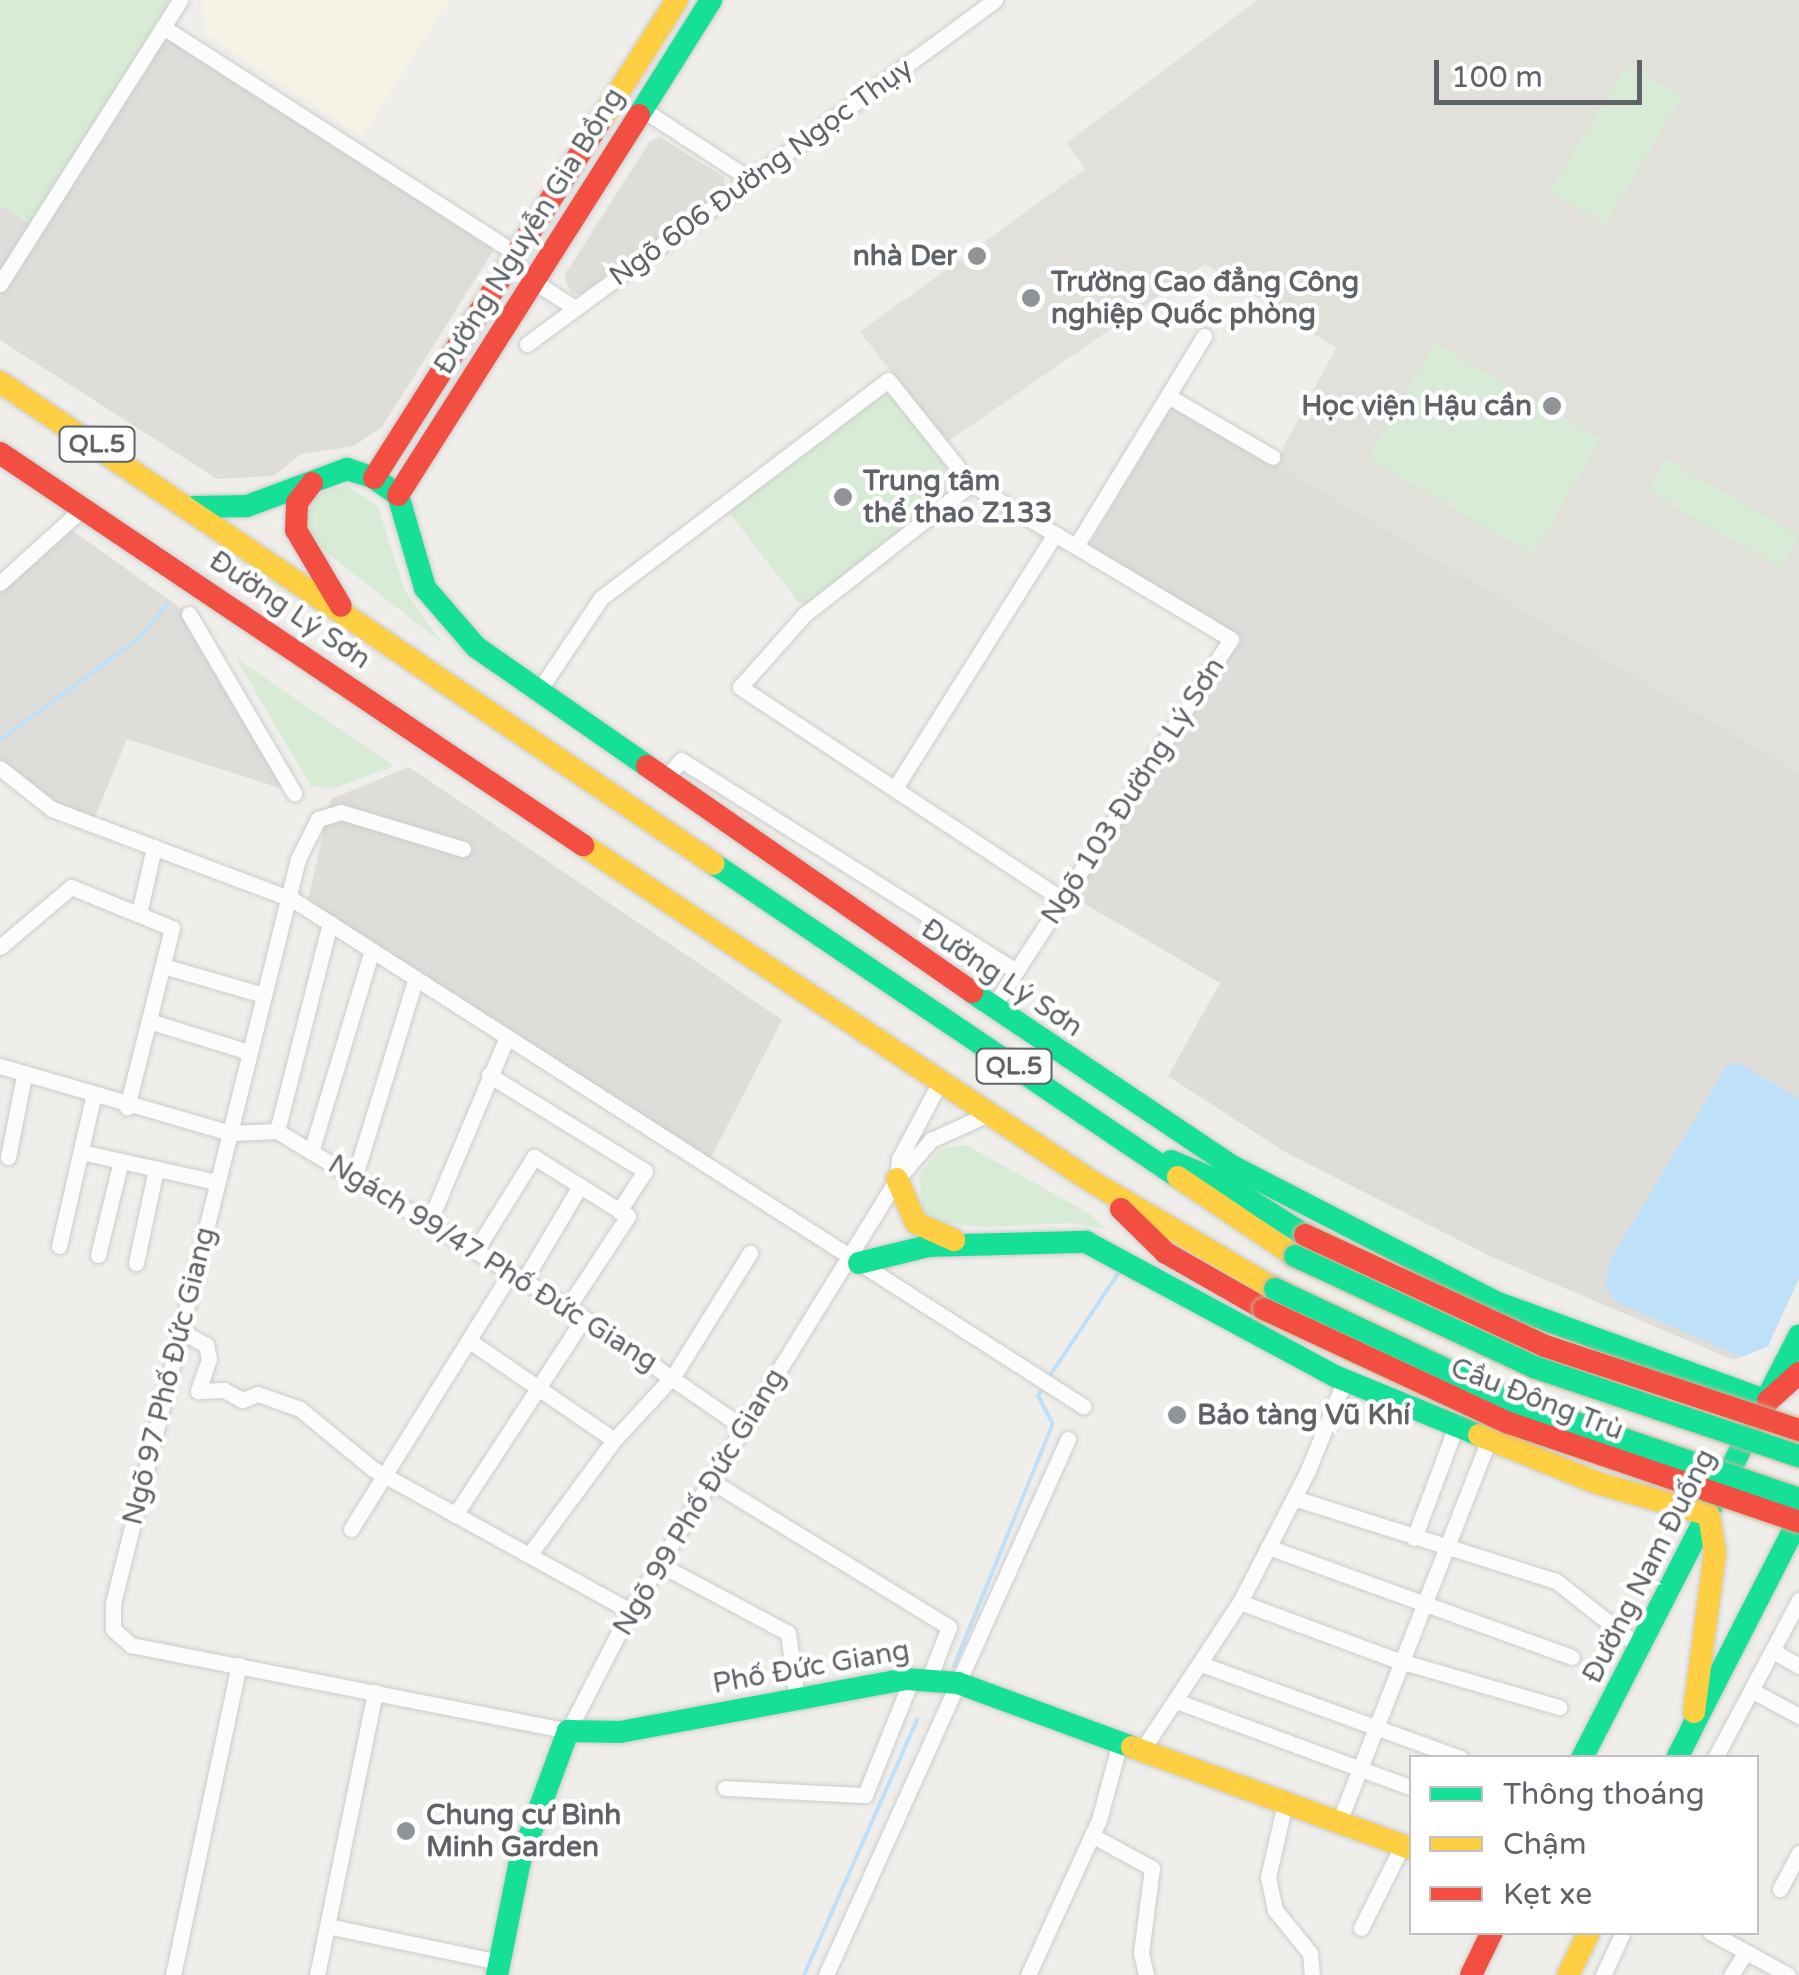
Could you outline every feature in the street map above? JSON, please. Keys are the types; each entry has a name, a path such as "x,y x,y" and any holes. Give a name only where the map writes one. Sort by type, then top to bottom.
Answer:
{"main road":[{"name":"Đường Nguyễn Gia Bồng","path":"374,478 677,0"},
{"name":"Đường Nguyễn Gia Bồng","path":"398,495 711,0"},
{"path":"516,254 533,282"},
{"name":"Đường Lý Sơn","path":"0,382 341,606 1119,1138 1300,1245"},
{"name":"Đường Lý Sơn","path":"0,453 1269,1299"},
{"name":"Đường Lý Sơn","path":"194,507 247,506 321,474 347,469 374,478 398,495 425,588 476,646 994,1006 1232,1166 1493,1301 1768,1401"},
{"name":"Đường Lý Sơn","path":"321,474 297,503 296,530 341,606"},
{"path":"896,1180 922,1229 950,1240 1008,1243"},
{"path":"854,1260 928,1246 1072,1240 1102,1247 1345,1380 1597,1483 1709,1514 1715,1553 1691,1730"},
{"name":"Cầu Đông Trù","path":"1300,1245 1545,1346 1799,1430"},
{"name":"Cầu Đông Trù","path":"1300,1245 1534,1367 1799,1456"},
{"name":"Cầu Đông Trù","path":"1269,1299 1517,1402 1799,1499"},
{"name":"Cầu Đông Trù","path":"1269,1299 1508,1424 1799,1521"},
{"name":"Đường Nam Đuống","path":"1584,1755 1799,1336"},
{"path":"1768,1401 1799,1372"},
{"path":"1679,1755 1799,1521"},
{"name":"Phố Đức Giang","path":"568,1731 620,1732 921,1678 958,1683 1407,1847"},
{"path":"498,1968 520,1861 568,1731"},
{"path":"1471,1975 1491,1935"},
{"path":"1568,1975 1588,1935"}],"street":[{"path":"0,284 180,0"},
{"name":"Ngõ 606 Đường Ngọc Thụy","path":"527,344 995,0"},
{"path":"163,27 516,254"},
{"path":"642,110 750,180"},
{"path":"533,282 575,308"},
{"path":"1076,546 1204,336"},
{"name":"Ngõ 103 Đường Lý Sơn","path":"538,692 601,598 888,380 971,484 1231,639 994,1006"},
{"path":"1168,396 1273,457"},
{"path":"971,484 804,615 740,687 1062,898"},
{"path":"0,582 84,507"},
{"path":"895,788 1055,534"},
{"path":"188,614 294,792"},
{"path":"665,779 681,760 1016,970"},
{"path":"0,768 52,810 292,898 1083,1406"},
{"path":"0,793 14,783"},
{"name":"Ngõ 97 Phố Đức Giang","path":"463,849 341,812 318,819 298,859 292,898 260,994 230,1133 112,1603 113,1630 130,1644 568,1731"},
{"path":"139,914 154,847"},
{"path":"0,947 71,887 172,928 127,1107"},
{"path":"0,1066 93,1098 230,1133 277,1132 330,923"},
{"path":"311,1152 372,950"},
{"path":"162,966 260,994"},
{"path":"354,1178 416,978"},
{"path":"149,1021 248,1052"},
{"path":"430,1220 507,1036"},
{"path":"8,1157 24,1076"},
{"path":"489,1076 645,1171 624,1214 568,1306"},
{"path":"896,1180 899,1159 940,1082"},
{"path":"58,1246 93,1098"},
{"path":"896,1180 931,1140 988,1114"},
{"name":"Ngách 99/47 Phố Đức Giang","path":"277,1132 568,1306 674,1375 744,1428"},
{"path":"81,1152 216,1182"},
{"path":"476,1250 534,1157 624,1214"},
{"path":"98,1255 121,1161"},
{"path":"136,1264 156,1169"},
{"name":"Ngõ 99 Phố Đức Giang","path":"568,1731 630,1610 838,1276 854,1260 896,1180"},
{"path":"351,1529 471,1342 580,1186"},
{"path":"532,1551 614,1440 674,1375 750,1253"},
{"path":"455,1515 584,1318"},
{"path":"180,1332 206,1345 209,1359 198,1392 224,1390 242,1400 258,1394 300,1409 319,1430 385,1475 455,1515 532,1551 630,1610"},
{"path":"471,1342 614,1440"},
{"path":"1028,1975 1131,1746 1176,1701 1240,1602 1294,1498 1345,1380"},
{"path":"1414,1538 1456,1426"},
{"path":"826,1975 1068,1439"},
{"path":"1338,1822 1450,1550 1489,1440"},
{"path":"711,1481 949,1626 865,1795 725,1788"},
{"path":"1294,1498 1556,1581 1640,1647"},
{"path":"1268,1547 1572,1658"},
{"path":"659,1564 788,1633 797,1699"},
{"path":"1716,1755 1799,1600"},
{"path":"1240,1602 1404,1662 1559,1707"},
{"path":"1773,1650 1799,1666"},
{"path":"1201,1664 1453,1755"},
{"path":"173,1975 239,1665"},
{"path":"1752,1690 1799,1716"},
{"path":"317,1975 376,1692"},
{"path":"1176,1701 1358,1772 1409,1787"},
{"path":"1285,1803 1268,1877 1275,1910 1310,1953 1312,1975"},
{"path":"1093,1836 1152,1868 1141,1954 1146,1975"},
{"path":"1362,1928 1407,1847"},
{"path":"1780,1889 1799,1853"},
{"path":"327,1926 498,1968"},
{"path":"1602,1975 1622,1935"},
{"path":"1715,1935 1788,1975"},
{"path":"1731,1975 1746,1952"}],"shaded area":[{"path":"201,0 449,0 362,136 206,34"},
{"name":"Học viện Hậu cần","path":"1258,0 1799,0 1799,773 1275,463 1336,348 1205,264 947,442 860,332 1085,169 1066,143"},
{"path":"163,27 499,242 382,427 354,446 301,454 274,476 217,479 0,340 0,205 35,227"},
{"path":"660,137 724,177 724,190 582,294 571,293 564,276 650,141"},
{"path":"1173,403 1799,773 1799,1278 1768,1346 1733,1360 1492,1257 1285,1152 1168,1076 1220,983 1073,897 1240,637 1089,545"},
{"path":"65,525 189,614 305,796 127,739 92,824 14,783 0,768 0,581"},
{"path":"409,767 782,1020 707,1165 307,904 331,799"}],"green space":[{"path":"0,0 178,0 36,227 0,205"},
{"path":"1627,64 1682,97 1605,225 1550,192"},
{"path":"1435,343 1600,438 1533,555 1368,459"},
{"name":"Trung tâm thể thao Z133","path":"873,392 892,396 956,480 954,494 812,606 799,603 729,512 731,500"},
{"path":"1666,459 1799,536 1781,568 1648,491"},
{"path":"347,485 378,507 405,591 441,642 313,542 306,514 312,496"},
{"path":"236,658 394,766 331,789 310,785"},
{"path":"966,1145 1090,1214 1105,1229 1072,1223 982,1227 934,1221 922,1207 919,1175 941,1149"}],"water":[{"path":"1739,1063 1799,1099 1799,1278 1768,1346 1742,1357 1616,1302 1605,1285 1610,1260 1727,1065"}],"waterway":[{"path":"0,740 138,639 168,604"},
{"path":"1049,1377 1118,1274"},
{"path":"954,1666 1053,1424 1038,1396 1044,1386"},
{"path":"804,1975 917,1720"}],"traffic: fast":[{"path":"639,115 711,0"},
{"path":"194,507 247,506 347,469 374,478 398,495 425,588 476,647 647,766"},
{"path":"714,864 1178,1177"},
{"path":"972,992 1232,1166 1493,1301 1768,1401"},
{"path":"1171,1161 1221,1182 1305,1235"},
{"path":"859,1263 928,1246 1086,1242 1335,1376 1479,1435"},
{"path":"1295,1256 1534,1367 1799,1456"},
{"path":"1275,1289 1517,1403 1799,1499"},
{"path":"1584,1755 1799,1336"},
{"path":"1691,1730 1799,1519"},
{"path":"497,1975 520,1861 568,1731 620,1732 906,1679 958,1683 1132,1747"},
{"path":"1678,1755 1691,1730"}],"traffic: slow":[{"path":"599,123 677,0"},
{"path":"0,382 714,864"},
{"path":"583,845 1094,1183 1275,1289"},
{"path":"1178,1177 1295,1256"},
{"path":"897,1179 916,1223 954,1240"},
{"path":"1479,1435 1597,1483 1709,1515"},
{"path":"1694,1712 1715,1553 1709,1515"},
{"path":"1132,1747 1409,1848"},
{"path":"1568,1975 1588,1935"}],"traffic: jam":[{"path":"398,495 639,115"},
{"path":"374,478 599,123"},
{"path":"0,453 583,845"},
{"path":"312,483 297,503 296,530 341,606"},
{"path":"647,766 972,992"},
{"path":"1121,1209 1166,1253 1264,1309"},
{"path":"1305,1235 1545,1346 1799,1430"},
{"path":"1264,1309 1509,1423 1799,1522"},
{"path":"1768,1401 1799,1373"},
{"path":"1471,1975 1491,1935"}],"place":[{"name":"nhà Der","path":"977,256"},
{"name":"Trường Cao đẳng Công nghiệp Quốc phòng","path":"1031,298"},
{"name":"Học viện Hậu cần","path":"1552,406"},
{"name":"Trung tâm thể thao Z133","path":"843,497"},
{"name":"Bảo tàng Vũ Khí","path":"1177,1415"},
{"name":"Chung cư Bình Minh Garden","path":"406,1831"}]}
